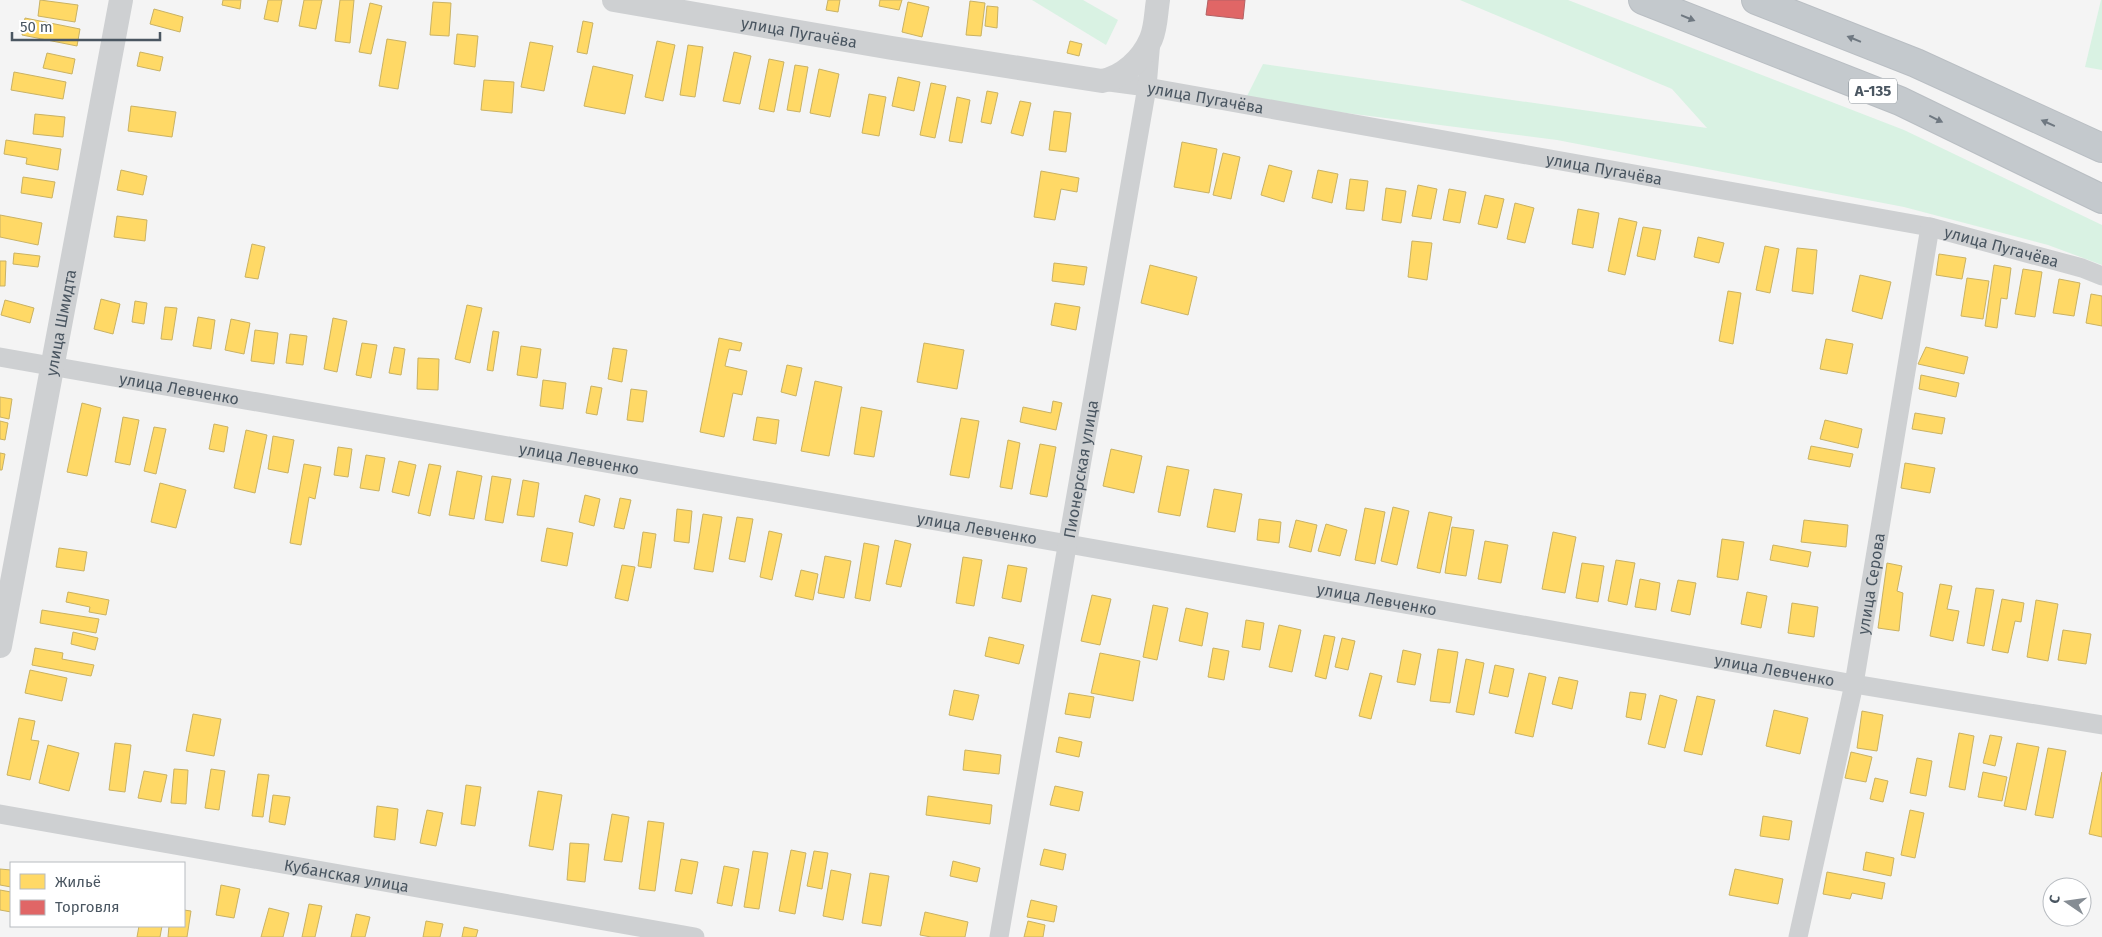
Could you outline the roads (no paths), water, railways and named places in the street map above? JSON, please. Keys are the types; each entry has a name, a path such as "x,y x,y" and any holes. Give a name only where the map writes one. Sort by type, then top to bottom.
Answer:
{"highway":[{"name":"А-135","path":"1643,0 1900,102 2102,199"},
{"name":"А-135","path":"1756,0 1916,63 2102,148"},
{"path":"1900,102 1870,81 1867,73 1872,60 1883,56 1916,63"}],"street":[{"name":"улица Шмидта","path":"0,646 121,0"},
{"name":"улица Пугачёва","path":"614,0 892,48 1147,87 1930,227 2082,268 2102,276"},
{"name":"Пионерская улица","path":"999,937 1147,87 1151,39 1158,0"},
{"name":"улица Пугачёва","path":"1102,81 1113,79 1124,73 1137,61 1151,39"},
{"name":"улица Серова","path":"1798,937 1854,684 1930,227"},
{"name":"улица Левченко","path":"0,357 1854,684 2102,725"},
{"name":"Кубанская улица","path":"0,814 695,937"}]}
